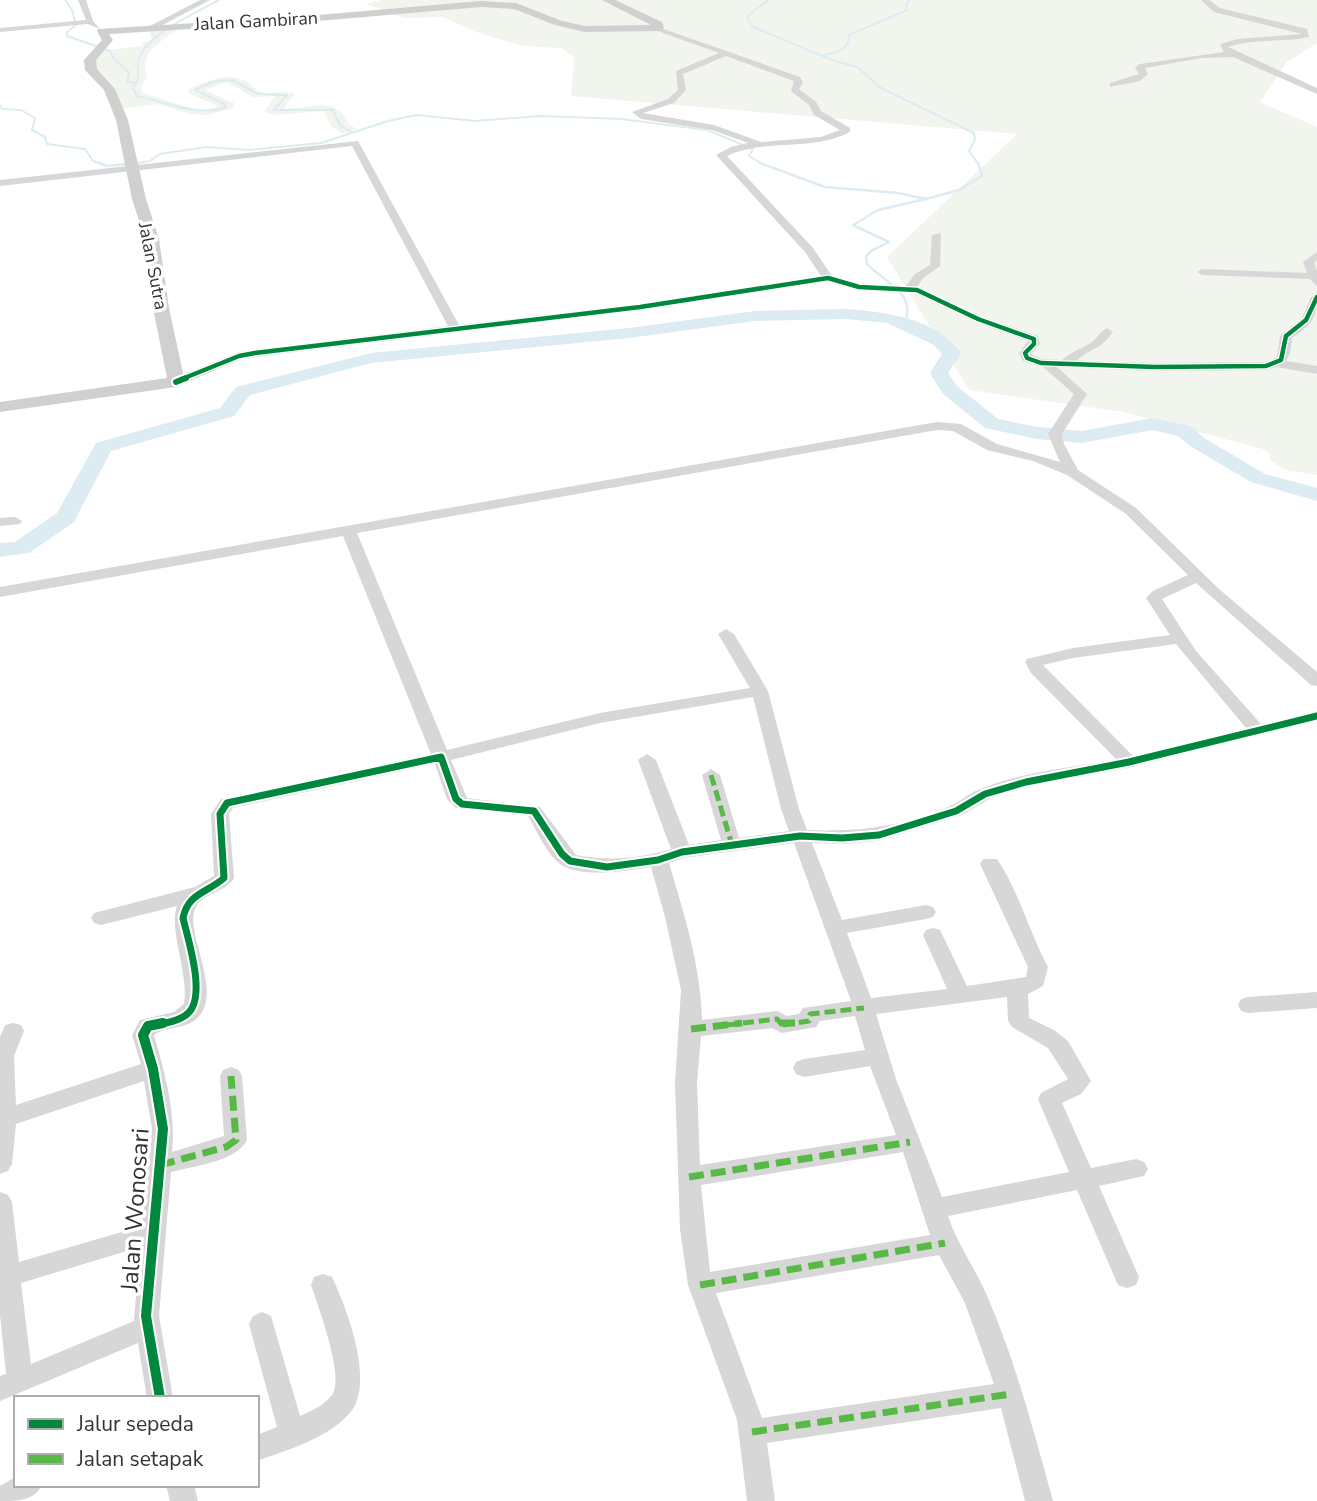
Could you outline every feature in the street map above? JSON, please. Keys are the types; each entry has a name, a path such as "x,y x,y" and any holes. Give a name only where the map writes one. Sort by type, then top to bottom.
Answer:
{"street":[{"path":"82,0 87,22"},
{"path":"154,26 206,0"},
{"path":"607,0 658,24 658,28 797,79 799,82 794,89 813,104 817,113 847,130 813,139 752,146 721,155 809,250 828,278"},
{"path":"1205,0 1217,10 1304,31 1306,35 1238,41 1223,46 1225,50 1317,91"},
{"name":"Jalan Gambiran","path":"102,31 306,19 481,4 516,6 559,23 585,29 658,28"},
{"path":"0,30 87,22 102,31"},
{"name":"Jalan Sutra","path":"102,31 108,40 90,60 91,70 111,93 122,120 139,199 152,239 161,308 176,383"},
{"path":"726,53 679,73 682,90 676,99 636,113 644,117 714,128 752,146"},
{"path":"1113,85 1140,78 1144,75 1139,68 1143,66 1202,56 1236,54"},
{"path":"0,183 131,165 355,143 455,329"},
{"path":"902,288 935,266 937,235"},
{"path":"1202,272 1315,279 1308,262 1317,255"},
{"path":"0,407 176,383 239,356 640,307 828,278 859,287 902,288 929,294 978,319 1034,339 1034,344 1025,353 1027,358 1046,363 1155,367 1278,364 1317,370"},
{"path":"1278,364 1286,336 1303,326 1316,304 1317,297"},
{"path":"1286,336 1317,331"},
{"path":"1065,364 1079,352 1093,348 1107,332"},
{"path":"1046,363 1081,394 1059,425 1056,439 1072,472"},
{"path":"0,592 937,426 956,427 992,447 1038,458 1072,472 1131,511 1199,576 1317,681"},
{"path":"349,532 456,799 462,804 534,811 562,854 570,860 607,867 658,860 682,852 800,836 842,838 879,835 956,811 985,794 1014,786 1129,762 1317,716"},
{"path":"1199,576 1165,590 1154,598 1190,654 1257,731"},
{"path":"726,634 760,691 790,809 836,928 878,1056 945,1243 976,1299 1011,1394 1039,1501"},
{"path":"1129,762 1037,670 1034,662 1073,653 1180,639"},
{"path":"102,918 195,894 216,885 224,878 220,814 227,803 441,757 600,718 760,691"},
{"path":"647,760 682,852"},
{"path":"711,775 732,845"},
{"path":"658,860 675,917 691,990 686,1083 692,1229 700,1285 752,1432 761,1501"},
{"path":"691,1029 777,1019 782,1025 809,1021 810,1014 1029,986 1036,981 1038,967 1023,939 997,874 990,864"},
{"name":"Jalan Wonosari","path":"160,1396 146,1316 163,1129 153,1069 143,1035 146,1028 182,1017 194,1004 197,989 183,918 184,907 195,894"},
{"path":"836,928 926,912"},
{"path":"933,935 961,996"},
{"path":"1017,988 1019,1021 1025,1027 1051,1038 1065,1053 1080,1081 1073,1088 1049,1099 1083,1182 1127,1277"},
{"path":"1248,1005 1317,1000"},
{"path":"0,1164 5,1118 3,1056 13,1031"},
{"path":"804,1068 878,1056"},
{"path":"5,1118 153,1069"},
{"path":"160,1164 226,1147 236,1140 230,1076"},
{"path":"689,1177 910,1142"},
{"path":"933,1209 1083,1182 1136,1169"},
{"path":"0,1202 8,1276 10,1385 148,1327"},
{"path":"8,1276 153,1233"},
{"path":"700,1285 945,1243"},
{"path":"259,1447 306,1428 345,1401 351,1380 334,1313 323,1285"},
{"path":"262,1324 292,1434"},
{"path":"752,1432 1011,1394"},
{"path":"1,1501 26,1487"}],"shaded area":[{"path":"382,0 1317,0 1317,43 1287,62 1260,102 1317,127 1317,475 1286,470 1271,461 1269,453 1263,449 1123,412 969,390 887,257 1017,134 571,96 574,61 572,55 561,48 523,46 476,32 443,17 404,18 367,4"},
{"path":"178,29 148,54 145,69 147,78 140,88 144,94 190,108 208,109 217,105 191,95 187,90 217,78 232,77 247,82 261,92 295,94 283,109 321,105 337,109 348,124 357,129 343,134 331,126 324,111 277,115 264,112 275,96 253,97 227,82 205,90 234,103 234,108 207,115 189,114 159,104 121,109 94,70 97,55 101,51 142,46 142,43 152,40 149,31"}],"waterway":[{"path":"65,0 72,10 76,25 67,32 67,36 110,51 114,59 129,72 127,82 136,83"},
{"path":"136,83 139,57 148,44 177,23 219,0"},
{"path":"768,0 747,17 753,27 832,60 857,67 881,88 974,133 975,139 969,151 978,164"},
{"path":"825,55 845,47 849,35 907,10 906,4 910,0"},
{"path":"136,83 133,88 137,96 191,109 214,110 225,108 225,104 195,90 212,82 232,80 258,94 287,95 274,110 333,110 340,125 351,132"},
{"path":"0,105 2,109 21,110 35,118 32,130 45,137 47,144 85,149 93,161 104,165"},
{"path":"125,165 150,161 160,154 207,147 249,150 321,143 388,121 417,115 475,121 540,116 621,119 707,130 753,149 749,156 762,164"},
{"path":"100,163 107,166 136,163"},
{"path":"762,164 825,187 898,193 926,199"},
{"path":"926,199 959,190 982,176 978,164"},
{"path":"904,324 907,304 903,296 867,264 866,257 871,251 889,242 853,225 878,210 926,199"},
{"path":"0,550 21,548 66,517 103,447 227,412 243,391 371,358 629,333 755,316 846,314 891,318 940,341 952,353 939,373 950,390 992,424 1037,433 1082,437 1152,424 1185,431 1197,442 1258,478 1317,495"}],"marked path":[{"path":"711,775 732,845"},
{"path":"691,1029 777,1019 782,1025 809,1021 810,1014 864,1008"},
{"path":"160,1165 226,1147 236,1140 231,1076"},
{"path":"689,1177 910,1142"},
{"path":"700,1285 945,1243"},
{"path":"752,1432 1011,1394"}],"cycle path":[{"path":"176,382 239,356 255,353 640,307 828,278 859,287 917,290 978,319 1034,339 1034,344 1025,353 1027,358 1041,363 1155,367 1266,366 1281,360 1286,336 1306,320 1316,304 1317,297"},
{"path":"160,1396 146,1316 163,1129 153,1069 143,1035 148,1026 186,1015 194,1004 195,981 183,918 185,908 193,897 224,878 220,814 227,803 441,757 456,799 462,804 534,811 562,854 570,861 607,867 658,860 682,852 800,836 842,838 879,835 956,811 985,794 1026,782 1129,762 1317,716"}]}
